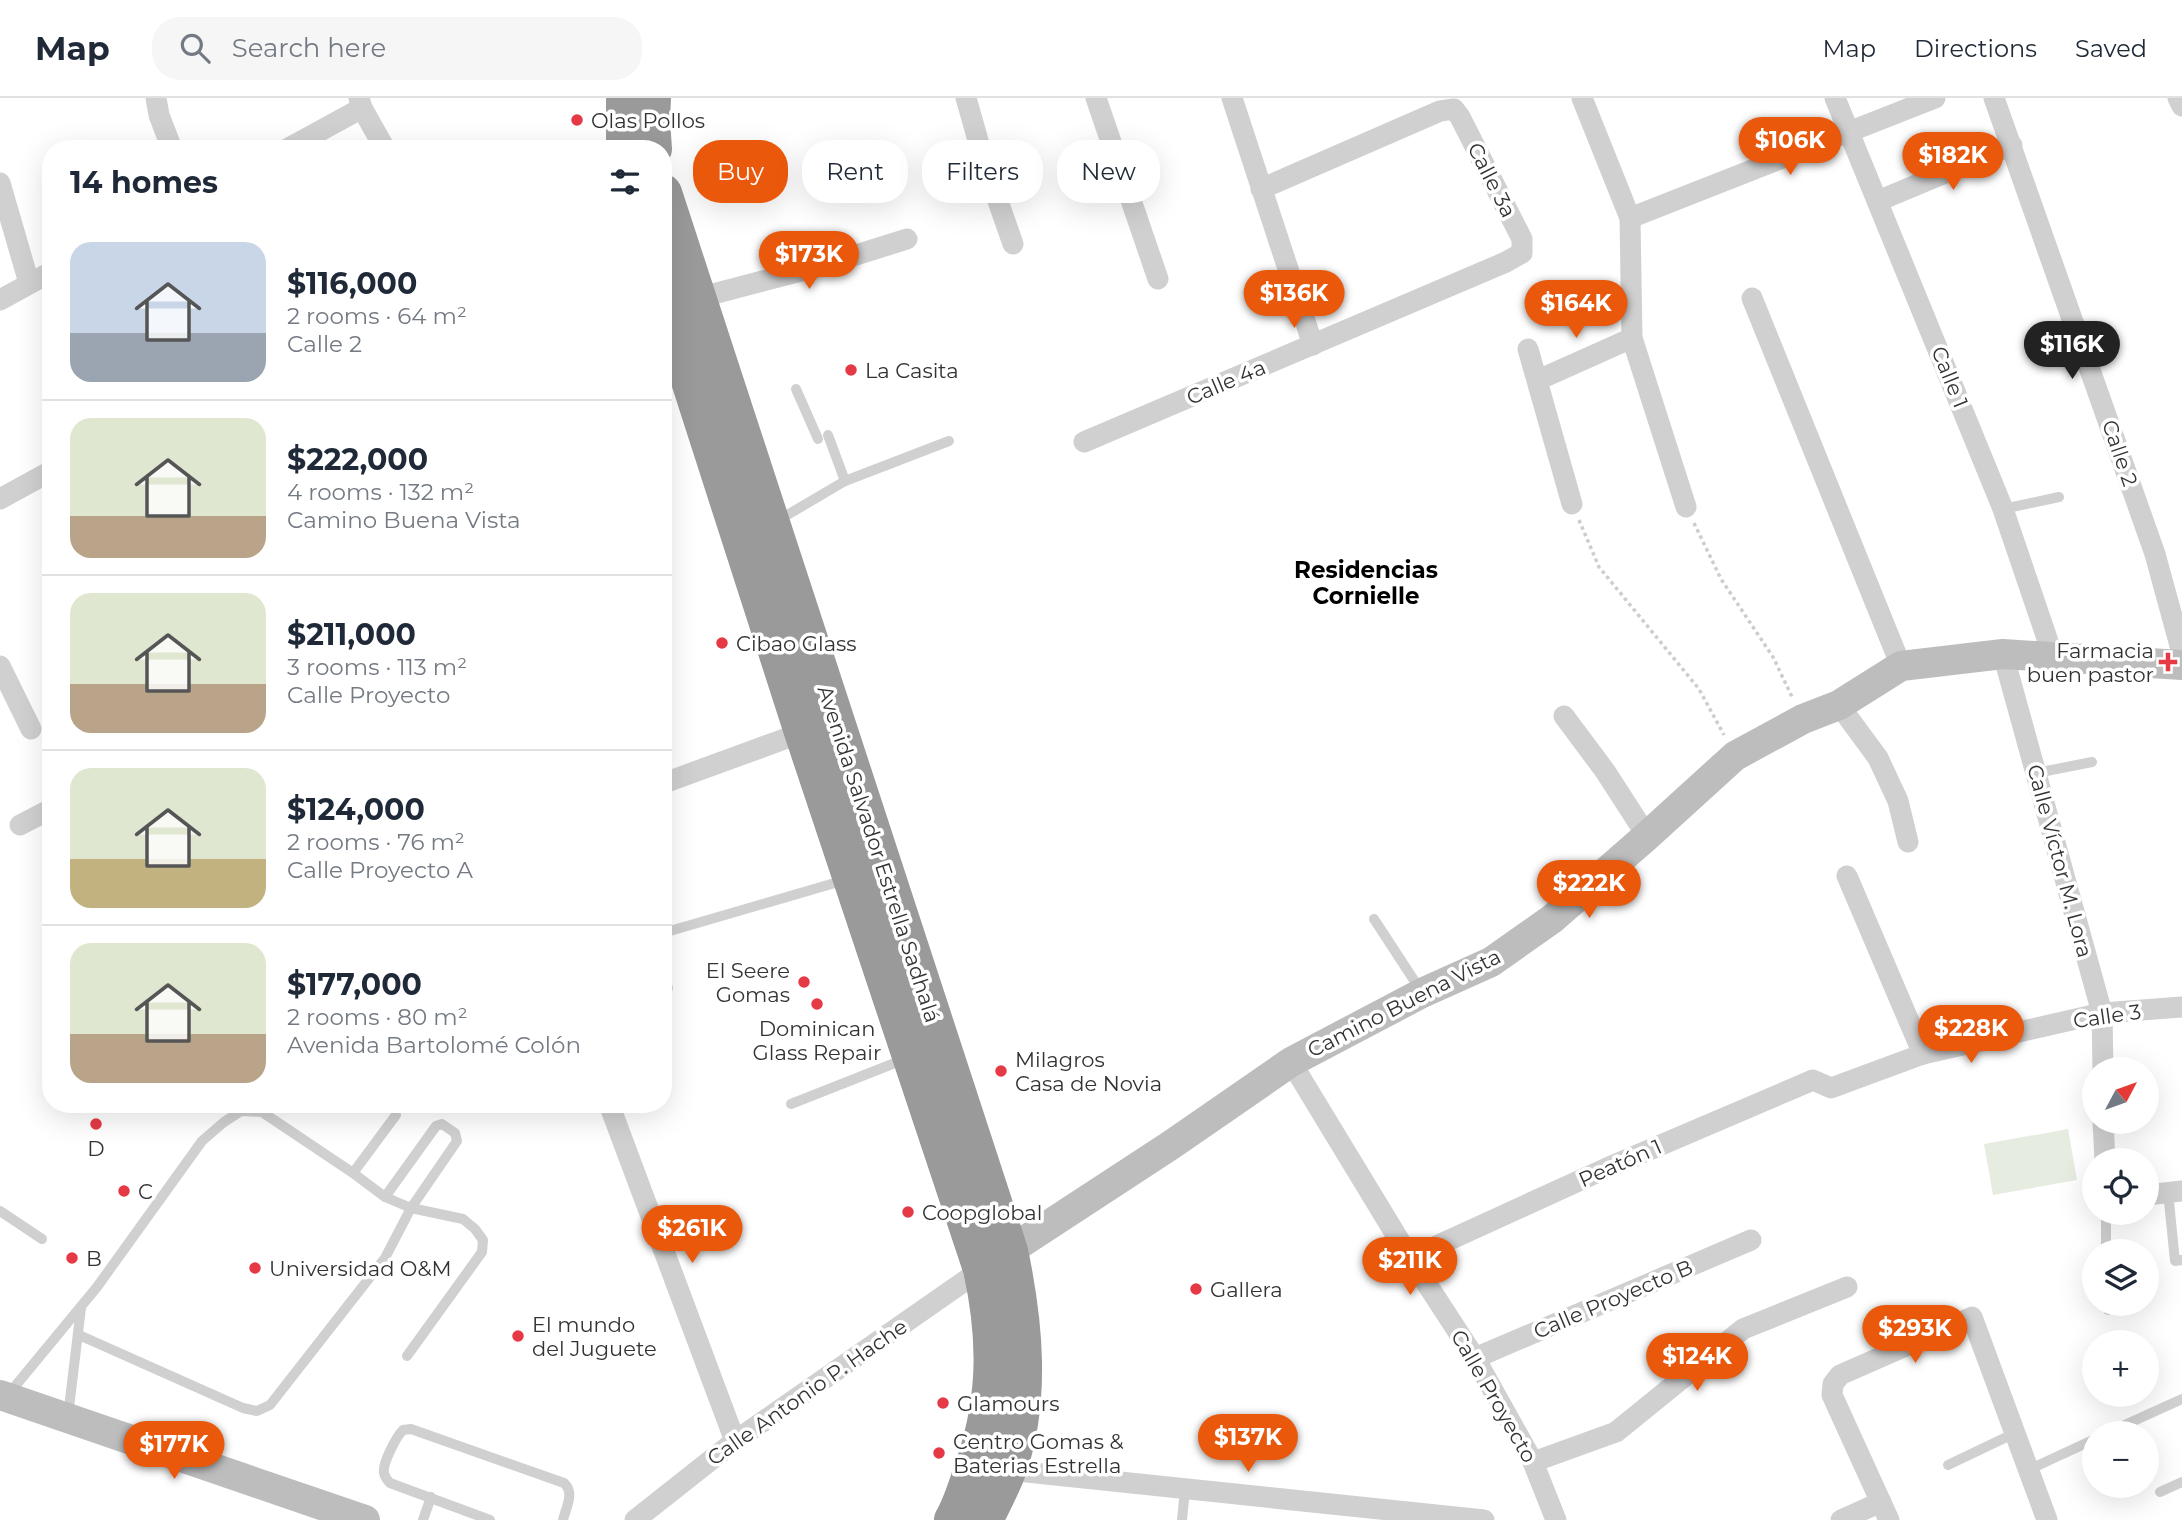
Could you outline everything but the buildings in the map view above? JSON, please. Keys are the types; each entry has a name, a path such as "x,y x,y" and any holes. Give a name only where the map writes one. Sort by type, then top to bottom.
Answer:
{"highway":[{"name":"Avenida Salvador Estrella Sadhalá","path":"672,249 680,298 995,1260 989,1300 993,1381 977,1459 953,1520"},
{"name":"Avenida Salvador Estrella Sadhalá","path":"680,298 739,410 758,463 851,878 911,1057 995,1260 1017,1289 1022,1335 1023,1386 1018,1428 1007,1470 984,1520"}],"street":[{"path":"156,98 169,140"},
{"path":"966,98 982,158 1013,244"},
{"path":"1096,98 1158,279"},
{"path":"1233,98 1314,345"},
{"path":"1582,98 1630,218 1632,338 1686,507"},
{"name":"Calle 1","path":"1835,98 2003,509 2054,659"},
{"path":"1630,218 1935,98"},
{"name":"Calle 2","path":"1994,98 2155,554 2182,653"},
{"path":"2178,98 2182,106"},
{"path":"301,140 360,103 381,140"},
{"name":"Calle 3a","path":"1261,189 1440,111 1454,110 1522,239 1522,253"},
{"path":"1878,201 2012,145"},
{"path":"0,183 29,283"},
{"path":"680,298 824,265 907,239"},
{"name":"Calle 4a","path":"1084,442 1522,253"},
{"path":"0,300 42,276"},
{"path":"1752,298 1901,666"},
{"path":"1538,380 1632,338"},
{"path":"1528,349 1572,504"},
{"path":"0,499 42,477"},
{"name":"Camino Buena Vista","path":"995,1260 1171,1145 1291,1062 1422,993 1491,962 1552,919 1735,756 1803,719 1839,705 1901,666 2003,654 2182,665"},
{"name":"Calle Víctor M. Lora","path":"2003,654 2102,1013 2103,1057"},
{"path":"0,666 31,729"},
{"path":"1839,705 1878,758 1898,801 1908,842"},
{"path":"1564,716 1605,771 1647,836"},
{"path":"672,780 819,726"},
{"path":"20,825 42,814"},
{"path":"1847,876 1923,1054"},
{"name":"Calle 3","path":"1831,1088 1923,1054 2102,1013 2182,1007"},
{"name":"Calle Proyecto","path":"1291,1062 1410,1258 1475,1358 1534,1462 1556,1520"},
{"name":"Peatón 1","path":"1410,1258 1608,1168 1813,1080 1831,1088"},
{"path":"612,1113 735,1441"},
{"name":"Calle Proyecto B","path":"1475,1358 1751,1240"},
{"name":"Calle Antonio P. Hache","path":"635,1520 735,1441 995,1260"},
{"path":"1534,1462 1616,1432 1743,1329 1847,1287"},
{"path":"1841,1520 1885,1511 1832,1395 1833,1384 1840,1375 1972,1317 2047,1520"},
{"path":"3,1396 365,1520"},
{"path":"1007,1470 1185,1489 1338,1512 1484,1520"}],"lane":[{"path":"796,388 845,481"},
{"path":"772,524 845,481 949,441"},
{"path":"2003,509 2059,497"},
{"path":"2036,773 2092,762"},
{"path":"672,930 851,878"},
{"path":"1374,919 1422,993"},
{"path":"792,1104 911,1057"},
{"path":"3,1396 81,1308 202,1141 232,1113"},
{"path":"263,1113 385,1197 411,1209 463,1219 475,1229 482,1240 482,1252 407,1356"},
{"path":"353,1173 396,1115"},
{"path":"79,1335 222,1400 257,1411 270,1405 385,1258 411,1209 457,1141 455,1133 442,1124 436,1126 385,1197"},
{"path":"2166,1193 2175,1261 2182,1260"},
{"path":"0,1211 41,1239"},
{"path":"68,1418 81,1308"},
{"path":"2133,1421 2182,1399"},
{"path":"490,1520 390,1483 384,1477 383,1469 397,1436 403,1430 411,1429 564,1483 570,1494 562,1520"},
{"path":"1948,1465 2015,1433"},
{"path":"2028,1470 2082,1445"},
{"path":"2160,1492 2182,1482"},
{"path":"1182,1520 1185,1489"},
{"path":"423,1520 431,1497"}],"path":[{"path":"1572,504 1599,568 1699,689 1735,756"},
{"path":"1686,507 1721,579 1773,657 1803,719"}],"shaded area":[{"path":"2068,1129 2077,1180 1993,1195 1984,1144"}],"place":[{"name":"Olas Pollos","path":"577,120"},
{"name":"La Casita","path":"851,370"},
{"name":"Cibao Glass","path":"722,643"},
{"name":"Farmacia buen pastor","path":"2168,662"},
{"name":"El Seere Gomas","path":"804,982"},
{"name":"Dominican Glass Repair","path":"817,1004"},
{"name":"Milagros Casa de Novia","path":"1001,1071"},
{"name":"D","path":"96,1124"},
{"name":"C","path":"124,1191"},
{"name":"Coopglobal","path":"908,1212"},
{"name":"B","path":"72,1258"},
{"name":"Universidad O&M","path":"255,1268"},
{"name":"Gallera","path":"1196,1289"},
{"name":"El mundo del Juguete","path":"518,1336"},
{"name":"Glamours","path":"943,1403"},
{"name":"Centro Gomas & Baterias Estrella","path":"939,1453"}],"district":[{"name":"Residencias Cornielle","path":"1366,583"}]}
